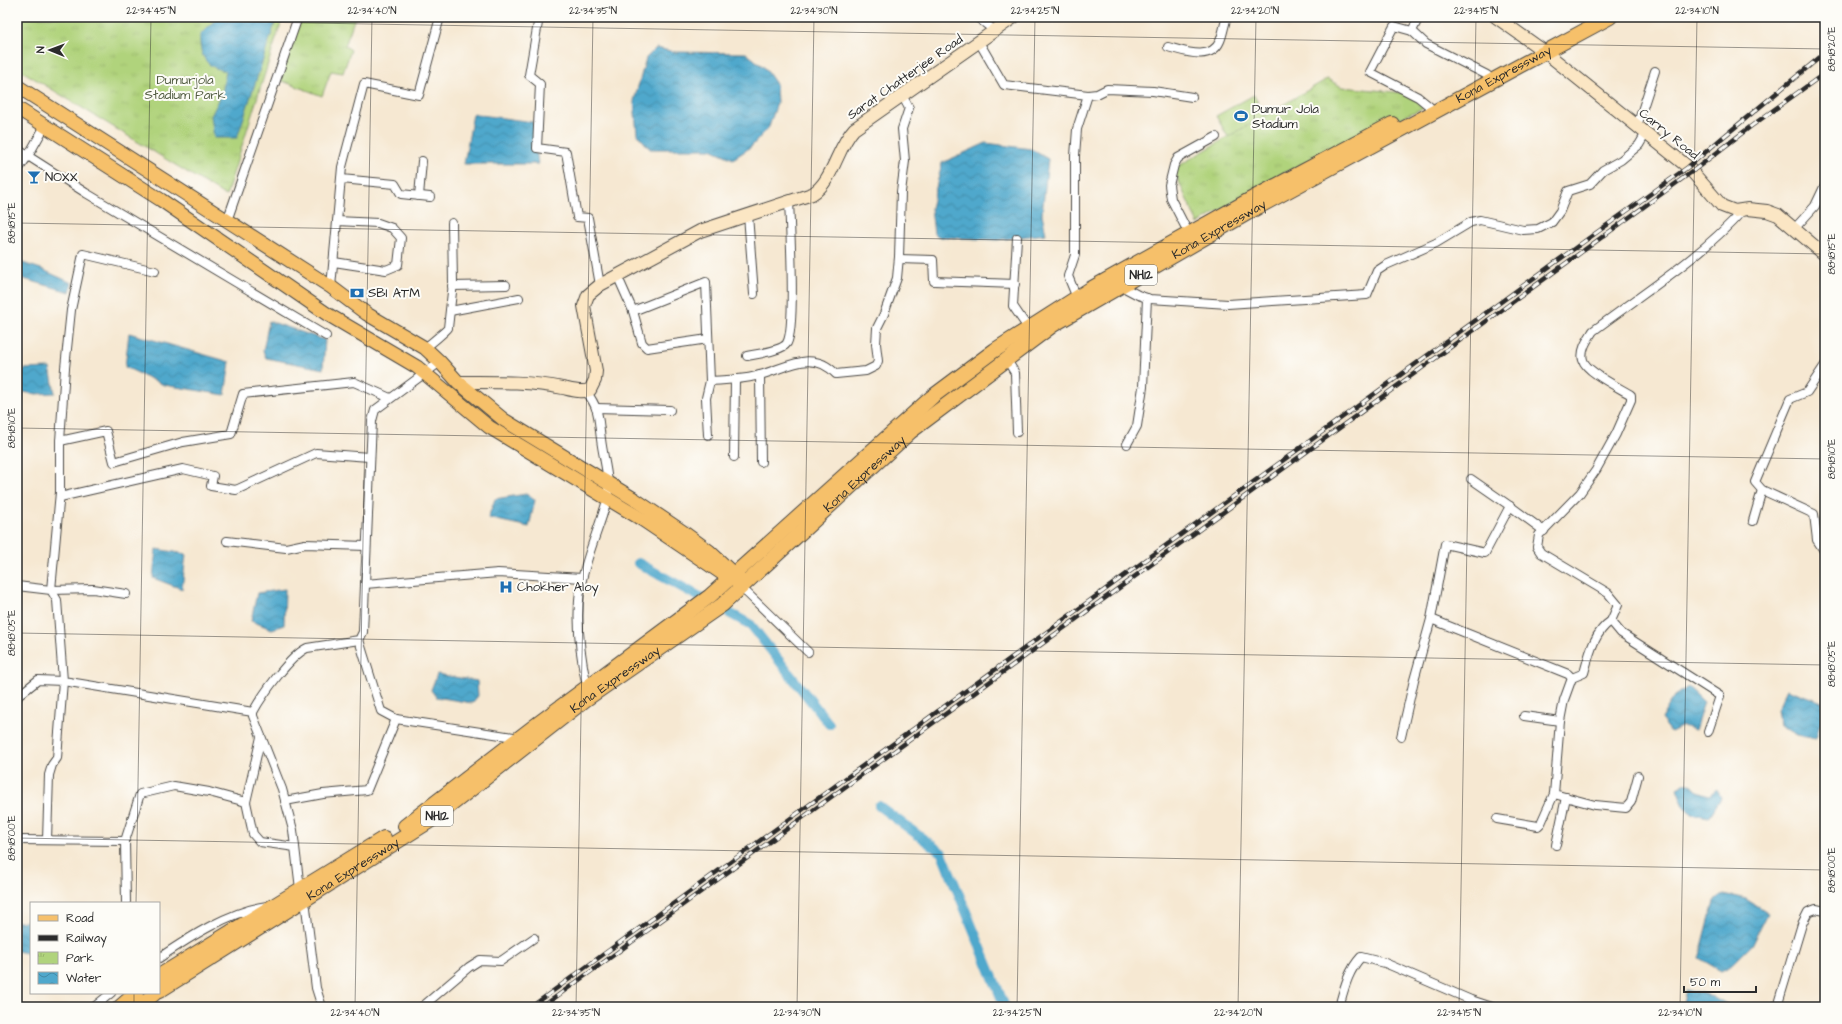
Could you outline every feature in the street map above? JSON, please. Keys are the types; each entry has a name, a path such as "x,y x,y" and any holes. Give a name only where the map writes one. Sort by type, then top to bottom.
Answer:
{"highway":[{"name":"Kona Expressway","path":"160,990 302,894 409,824 587,687 710,596 739,584 910,432 1053,325 1258,207 1541,50 1590,17"},
{"name":"Kona Expressway","path":"160,975 277,904 302,894 433,819 585,700 722,605 739,584 932,397 994,350 1077,298 1188,234 1353,144 1430,106 1487,75 1610,17"},
{"path":"120,1007 135,994"},
{"path":"139,1007 154,994"}],"main road":[{"name":"Sarat Chatterjee Road","path":"586,391 593,385 596,371 584,306 585,300 591,291 700,231 748,216 818,190 826,179 847,137 854,129 1014,17"},
{"name":"Carry Road","path":"1498,17 1688,167 1722,206 1735,211 1767,211 1778,215 1825,254"},
{"path":"17,86 331,287 367,314 425,348 458,382 504,420 684,532 709,551 739,584"},
{"path":"17,108 161,200 327,314 417,367 489,427 643,520 739,584"},
{"path":"458,382 528,383 586,391"}],"street":[{"path":"227,221 298,17"},
{"path":"331,287 342,167 364,84 419,95 440,17"},
{"path":"539,17 529,75 540,84 537,148 566,152 577,217 588,218 600,285"},
{"path":"977,17 995,31"},
{"path":"1168,47 1197,55 1214,50 1219,43 1228,17"},
{"path":"1412,31 1419,17"},
{"path":"1430,106 1370,72 1394,26 1412,31 1426,44 1487,75"},
{"path":"979,42 1004,85 1088,94 1097,94 1107,89 1153,91 1192,97"},
{"path":"1121,286 1138,295 1148,298 1228,304 1367,295 1377,271 1436,243 1471,222 1480,220 1523,230 1538,229 1552,222 1560,211 1568,191 1590,184 1603,170 1621,160 1639,145 1656,71"},
{"path":"710,381 735,380 760,375 788,365 806,361 818,361 828,366 836,374 866,371 876,366 878,361 876,344 877,328 884,314 897,278 899,259 901,192 905,161 902,128 909,108 902,94"},
{"path":"1077,298 1068,276 1075,255 1075,156 1077,129 1088,94"},
{"path":"17,171 28,156 45,126"},
{"path":"1188,234 1172,199 1169,186 1174,165 1178,158 1216,137"},
{"path":"17,149 86,193 326,336"},
{"path":"419,196 422,161"},
{"path":"341,179 395,184 401,194 430,197"},
{"path":"1795,228 1815,206 1825,185"},
{"path":"747,356 782,348 787,342 792,318 789,201"},
{"path":"1497,819 1538,826 1541,823 1554,794 1560,721 1564,700 1572,678 1584,673 1591,651 1602,627 1610,621 1618,605 1608,593 1541,553 1537,547 1539,536 1580,494 1596,470 1616,434 1631,400 1631,395 1587,368 1583,360 1583,356 1587,341 1593,331 1706,247 1726,229 1743,210"},
{"path":"748,216 754,294"},
{"path":"334,262 386,270 398,265 401,238 392,228 378,223 337,222"},
{"path":"425,348 439,335 448,330 452,286 452,223"},
{"path":"1017,238 1013,306 1028,328"},
{"path":"46,840 49,775 52,765 57,758 64,681 57,600 51,590 60,497 60,441 71,310 83,254 155,271"},
{"path":"899,259 933,260 934,282 1015,284"},
{"path":"618,275 633,311 642,343 647,348 708,339"},
{"path":"633,311 706,282 710,381 706,398 708,435"},
{"path":"452,286 506,285"},
{"path":"450,311 519,298"},
{"path":"1127,444 1137,426 1142,395 1148,298"},
{"path":"1007,360 1015,373 1017,432"},
{"path":"322,1007 316,988 293,830 285,801 253,716 253,712 289,662 300,652 307,648 359,640 364,632 369,457 372,421 375,410 440,362"},
{"path":"1825,364 1808,392 1790,399 1756,482 1762,490 1814,514 1817,540 1825,552"},
{"path":"760,375 761,462"},
{"path":"734,457 735,380"},
{"path":"60,441 106,431 114,462 183,442 231,434 243,394 354,382 390,398"},
{"path":"586,391 599,414 607,483 607,498 582,578 578,621 580,647 587,687"},
{"path":"596,408 670,410"},
{"path":"60,497 183,469 213,476 211,486 236,490 316,452 369,457"},
{"path":"1471,480 1544,531"},
{"path":"1753,521 1762,490"},
{"path":"1401,737 1414,680 1431,619 1443,546 1446,544 1485,553 1510,506"},
{"path":"227,541 286,548 305,544 366,546"},
{"path":"365,584 498,573 582,578"},
{"path":"739,584 808,652"},
{"path":"17,586 51,590 93,589 126,594"},
{"path":"1431,619 1568,674 1572,678"},
{"path":"1610,621 1621,633 1720,696 1708,732"},
{"path":"359,640 382,711 396,719 520,738"},
{"path":"17,700 38,680 64,681 253,712"},
{"path":"1524,716 1560,721"},
{"path":"285,801 323,794 367,790 396,719"},
{"path":"261,737 246,802 253,834 260,842 295,847"},
{"path":"1554,794 1595,805 1626,808 1631,802 1638,776"},
{"path":"126,902 125,841 140,794 174,786 209,792 246,802"},
{"path":"1556,845 1566,797"},
{"path":"17,840 125,841"},
{"path":"160,957 175,947 222,921 252,908 277,904"},
{"path":"1777,1007 1802,924 1808,912 1816,909 1825,911"},
{"path":"422,1007 469,966 480,960 501,961 534,938"},
{"path":"1339,1007 1344,984 1356,962 1361,957 1385,963 1471,1000 1492,1007"},
{"path":"94,1007 110,994"}],"green space":[{"name":"Dumurjola Stadium Park","path":"17,17 283,17 226,196 17,68"},
{"path":"301,17 355,17 345,46 351,50 343,73 331,71 322,96 280,80"},
{"path":"1327,79 1342,87 1406,93 1427,106 1273,178 1198,224 1173,169"},
{"name":"Dumur Jola Stadium","path":"1254,95 1265,116 1228,137 1216,116"}],"water":[{"path":"218,17 277,17 237,138 214,138 211,116 222,94 226,71 213,67 205,59 202,54 200,35"},
{"path":"656,48 675,52 746,53 765,68 776,84 777,103 769,127 751,147 733,159 711,149 650,149 637,134 634,101 646,58"},
{"path":"473,114 533,122 538,164 464,164"},
{"path":"986,143 1031,149 1048,159 1042,214 1046,234 997,240 940,237 934,234 931,208 942,163"},
{"path":"17,261 41,269 72,283 70,292 17,277"},
{"path":"269,321 325,340 323,369 266,358 263,351"},
{"path":"129,333 230,362 225,395 164,385 125,367"},
{"path":"50,368 55,393 35,394 17,391 24,369"},
{"path":"526,494 535,500 529,527 488,518 495,499"},
{"path":"156,549 186,554 182,589 153,578"},
{"path":"285,589 284,625 272,629 251,621 257,593"},
{"path":"437,674 477,681 478,696 472,703 436,697 431,690"},
{"path":"1688,687 1704,702 1695,730 1683,726 1671,732 1661,719 1674,696"},
{"path":"1787,689 1822,702 1823,715 1816,738 1797,735 1780,725 1777,710"},
{"path":"1686,783 1693,785 1696,790 1709,795 1717,789 1721,798 1709,817 1691,814 1683,804 1677,788"},
{"path":"1724,894 1746,899 1768,913 1752,945 1731,966 1721,971 1699,958 1714,901"},
{"path":"27,921 30,924 30,954 17,951 17,922"},
{"path":"1686,990 1714,997 1732,1007 1682,1007"}],"waterway":[{"path":"638,563 751,625 829,724"},
{"path":"879,806 942,853 1005,1007"}],"railway":[{"path":"531,1007 1688,167 1825,53"},
{"path":"542,1007 1693,171 1750,127 1825,73"}],"place":[{"name":"Dumur Jola Stadium","path":"1241,116"},
{"name":"NOXX","path":"34,177"},
{"name":"SBI ATM","path":"357,293"},
{"name":"Chokher Aloy","path":"506,587"}]}
